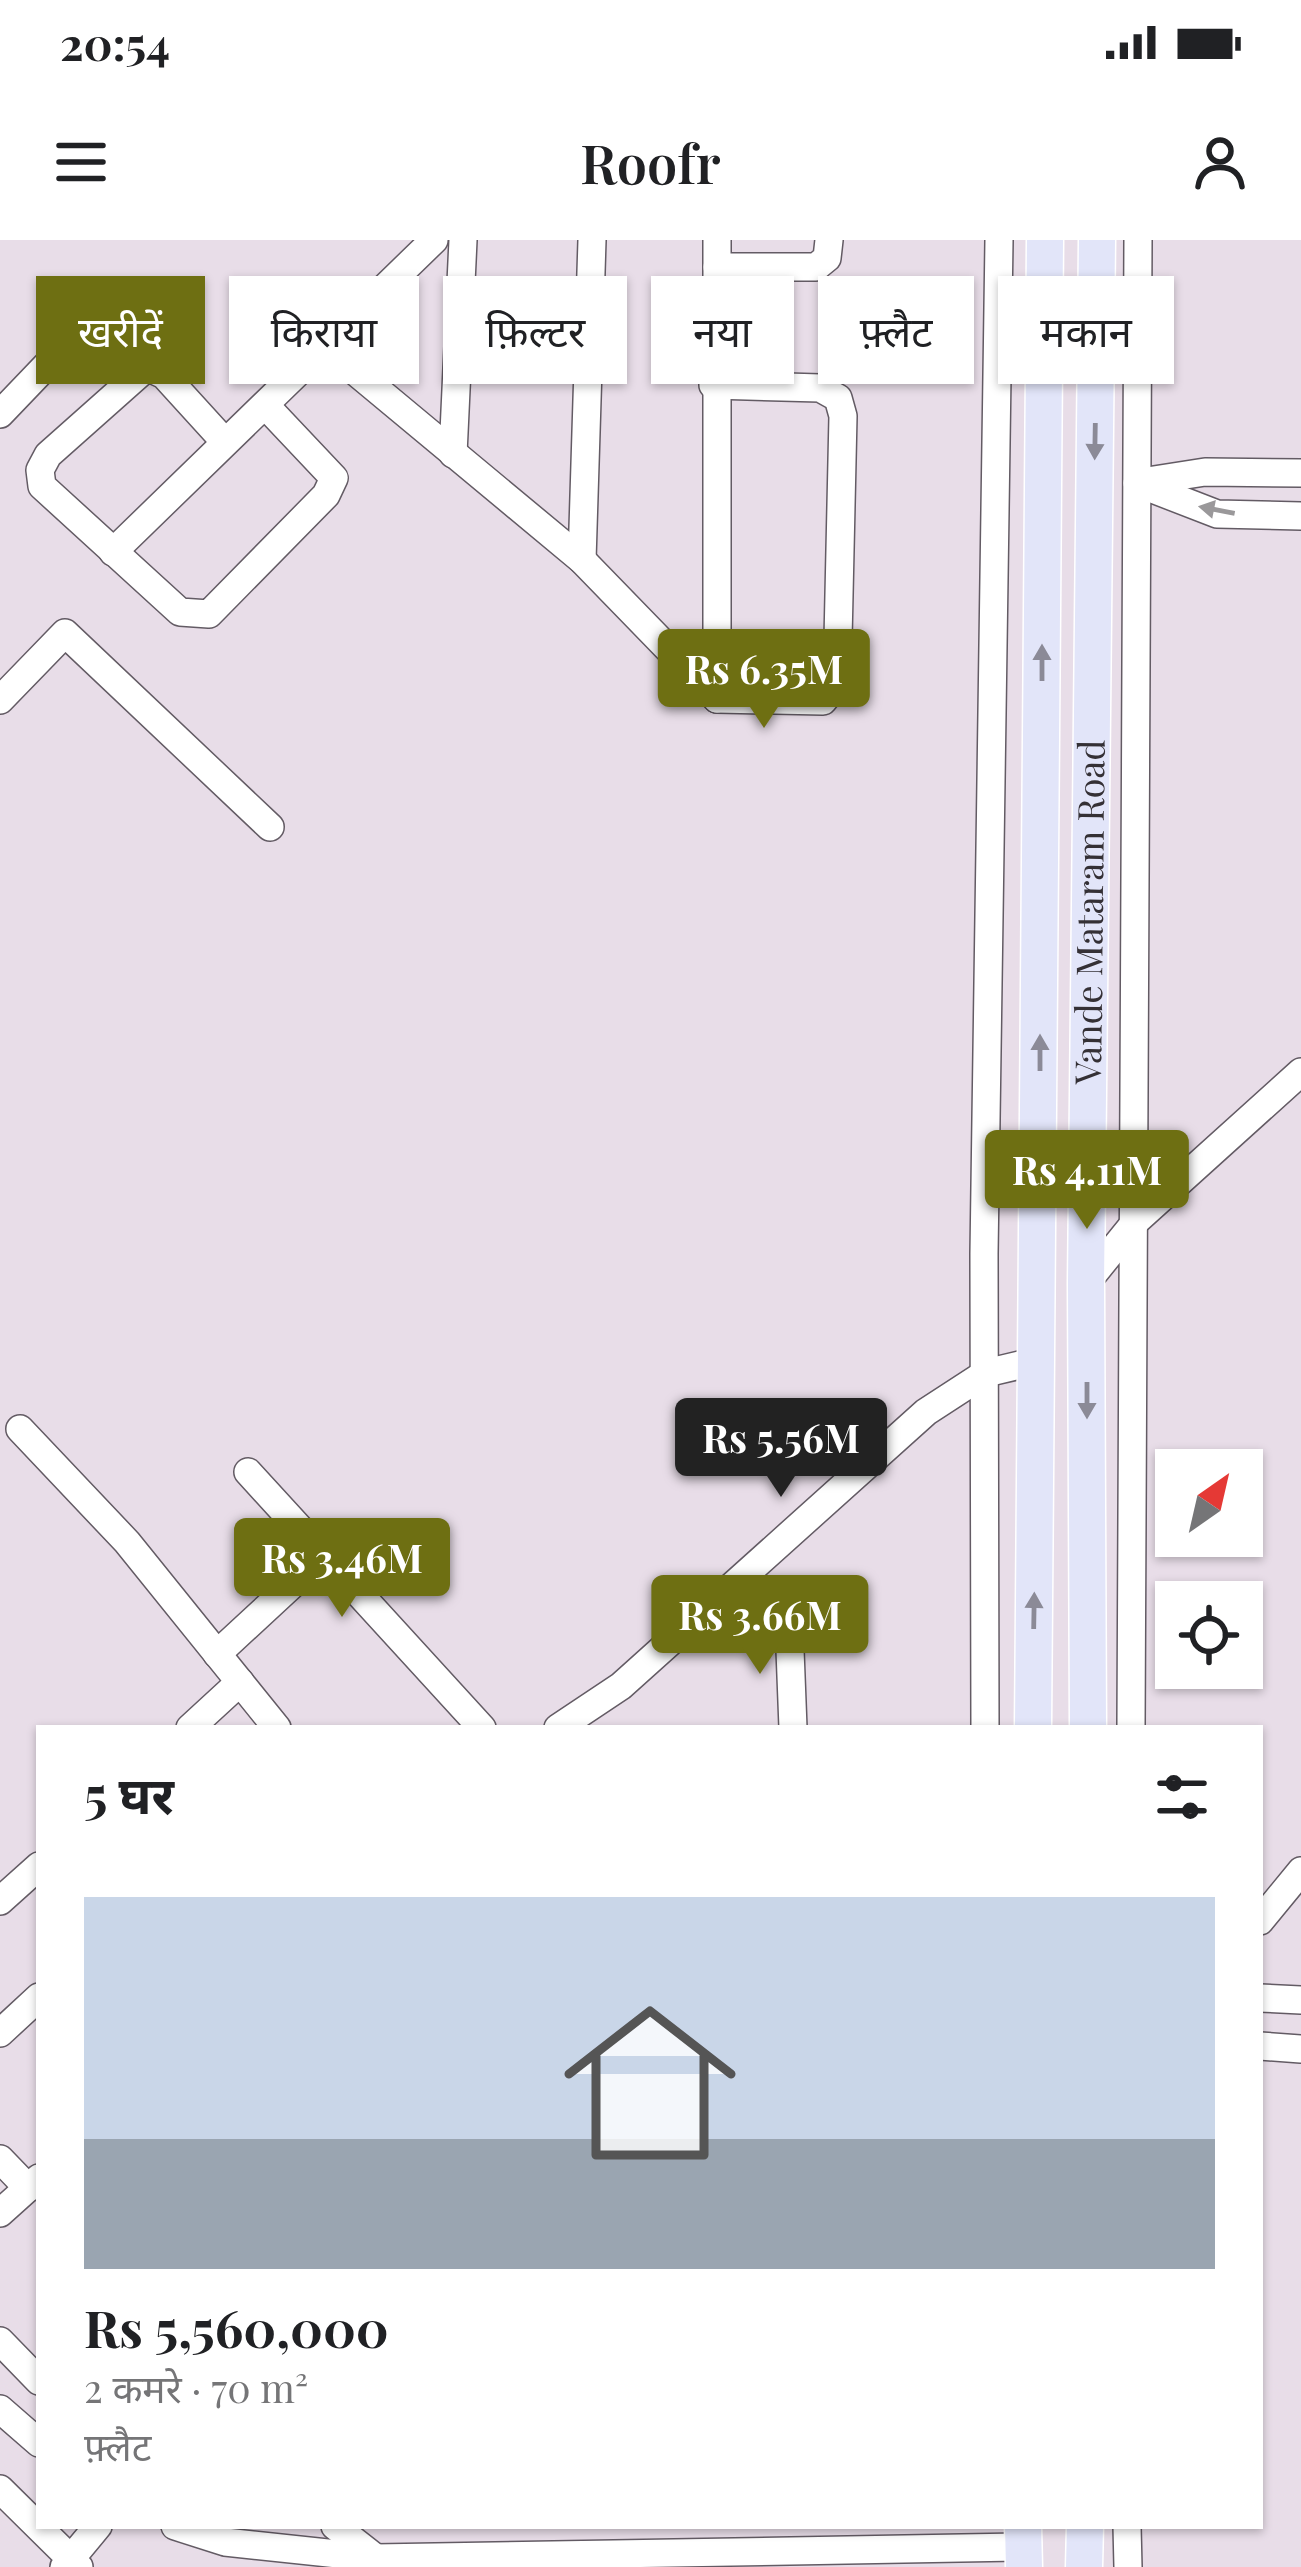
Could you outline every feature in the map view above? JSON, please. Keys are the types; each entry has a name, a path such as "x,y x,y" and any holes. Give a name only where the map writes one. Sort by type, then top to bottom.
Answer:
{"main road":[{"name":"Vande Mataram Road","path":"1033,1725 1045,240"},
{"name":"Vande Mataram Road","path":"1088,1725 1086,1283 1097,240"},
{"path":"1084,2529 1084,2567"}],"street":[{"path":"398,276 434,240"},
{"path":"453,454 463,240"},
{"path":"582,560 592,240"},
{"path":"716,699 713,385 717,254 816,267 827,258 829,240"},
{"path":"985,1725 999,240"},
{"path":"1131,1725 1138,240"},
{"path":"225,442 164,375 147,367 49,455 40,470 48,496 180,611 195,617 221,605 326,496 334,478 266,406"},
{"path":"0,414 36,376"},
{"path":"113,552 289,384"},
{"path":"370,384 582,560 716,699 823,701 837,684 843,416 838,398 820,388 713,385"},
{"path":"1137,483 1205,472 1301,472"},
{"path":"1137,483 1216,514 1301,516"},
{"path":"0,700 65,632 270,827"},
{"path":"1086,1283 1137,1220 1301,1072"},
{"path":"593,1717 621,1686 926,1412 986,1373 1037,1361"},
{"path":"20,1429 127,1543 275,1725"},
{"path":"248,1472 479,1725"},
{"path":"217,1654 326,1554"},
{"path":"789,1624 793,1725"},
{"path":"193,1725 240,1682"},
{"path":"0,1901 36,1869"},
{"path":"1263,1917 1301,1871"},
{"path":"1263,1997 1301,2000"},
{"path":"0,2032 36,2000"},
{"path":"1263,2046 1301,2049"},
{"path":"0,2159 33,2183 0,2213"},
{"path":"0,2342 36,2378"},
{"path":"0,2409 36,2440"},
{"path":"0,2489 36,2528"},
{"path":"37,2529 71,2565 96,2529"},
{"path":"184,2529 225,2542 375,2564 484,2556 1006,2547"},
{"path":"338,2529 375,2564"},
{"path":"484,2529 484,2556"},
{"path":"1127,2529 1128,2567"}]}
